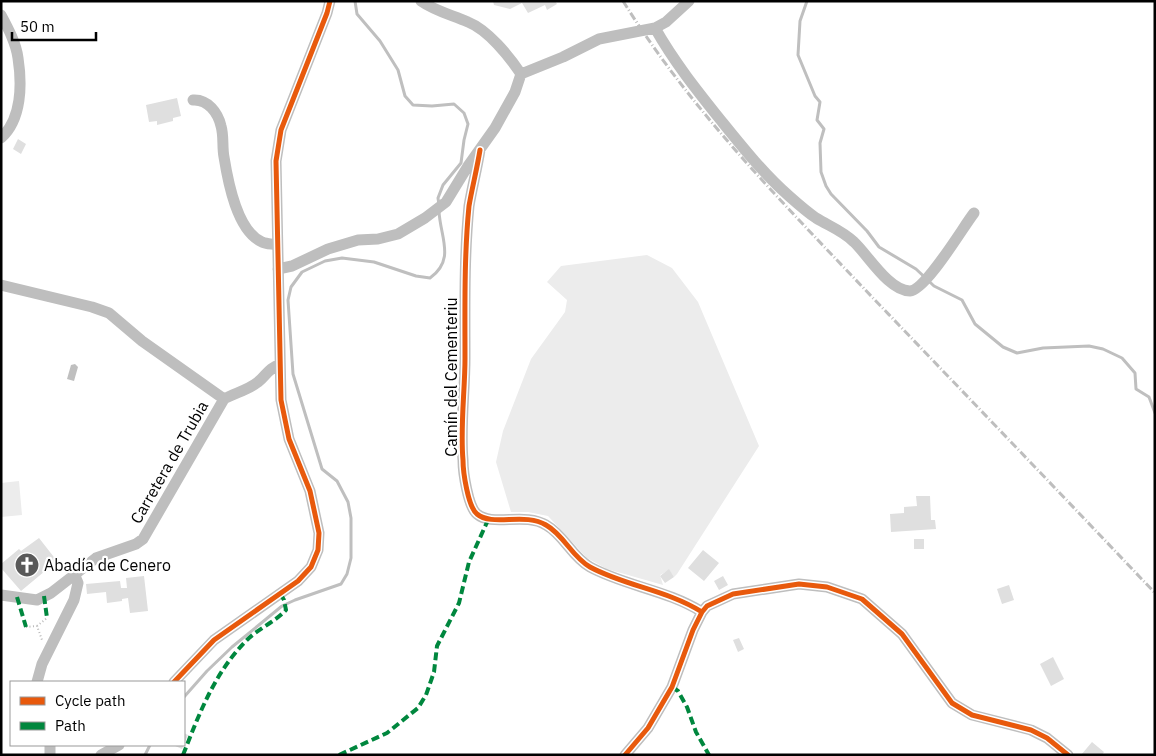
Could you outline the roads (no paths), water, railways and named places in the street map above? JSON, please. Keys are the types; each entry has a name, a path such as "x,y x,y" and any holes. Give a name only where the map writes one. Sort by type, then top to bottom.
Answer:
{"street":[{"path":"175,681 214,640 298,581 311,567 318,550 319,533 310,491 289,439 280,400 276,161 281,130 330,1"},
{"path":"421,1 430,8 470,23 480,29 510,57 521,74"},
{"path":"278,269 292,266 328,249 358,240 378,239 398,234 426,218 446,202 511,99 521,74 563,57 599,39 655,28 666,22 690,1"},
{"path":"1,15 10,31 18,57 19,82 17,115 1,138"},
{"path":"655,28 678,65 699,93 775,184 816,218 843,232 856,243 891,282 902,290 912,291 922,285 932,274 974,213"},
{"path":"193,100 200,100 212,107 221,126 226,165 234,200 243,226 261,242 277,246"},
{"name":"Camín del Cementeriu","path":"480,150 470,205 463,294 465,358 463,460 470,502 476,514 488,520 530,518 547,525 579,560 599,572 670,596 702,612"},
{"path":"1,285 92,307 109,313 142,341 224,399"},
{"name":"Carretera de Trubia","path":"1,595 37,600 52,593 96,558 136,544 143,539 224,399 244,391 258,382 273,366 280,365"},
{"path":"37,681 42,664 74,600 78,583 75,576"},
{"path":"625,755 648,728 672,687 702,612 708,606 733,594 799,584 827,587 862,599 902,634 952,703 972,715 1031,730 1046,738 1068,755"},
{"path":"101,755 117,746"}],"waterway":[{"path":"355,1 357,14 380,41 398,70 405,96 413,105 454,104 464,113 468,124 461,163 443,185 438,198 439,205"},
{"path":"807,1 800,21 798,55 815,96 820,102 817,120 824,129 820,143 821,172 831,194 867,231 879,247 916,269 934,286 962,300 975,324 1003,347 1017,353 1043,348 1089,346 1103,349 1122,358 1135,373 1136,389 1149,397 1155,413"},
{"path":"185,696 232,647 282,606 341,584 347,574 351,558 351,518 348,502 337,481 322,469 293,374 288,300 291,287 302,272 325,261 342,258 374,262 416,276 430,278 438,271 445,255 439,211"},
{"path":"145,755 150,746"}],"railway":[{"path":"623,1 679,81 740,156 1155,593"}],"place":[{"name":"Abadía de Cenero","path":"27,565"}]}
